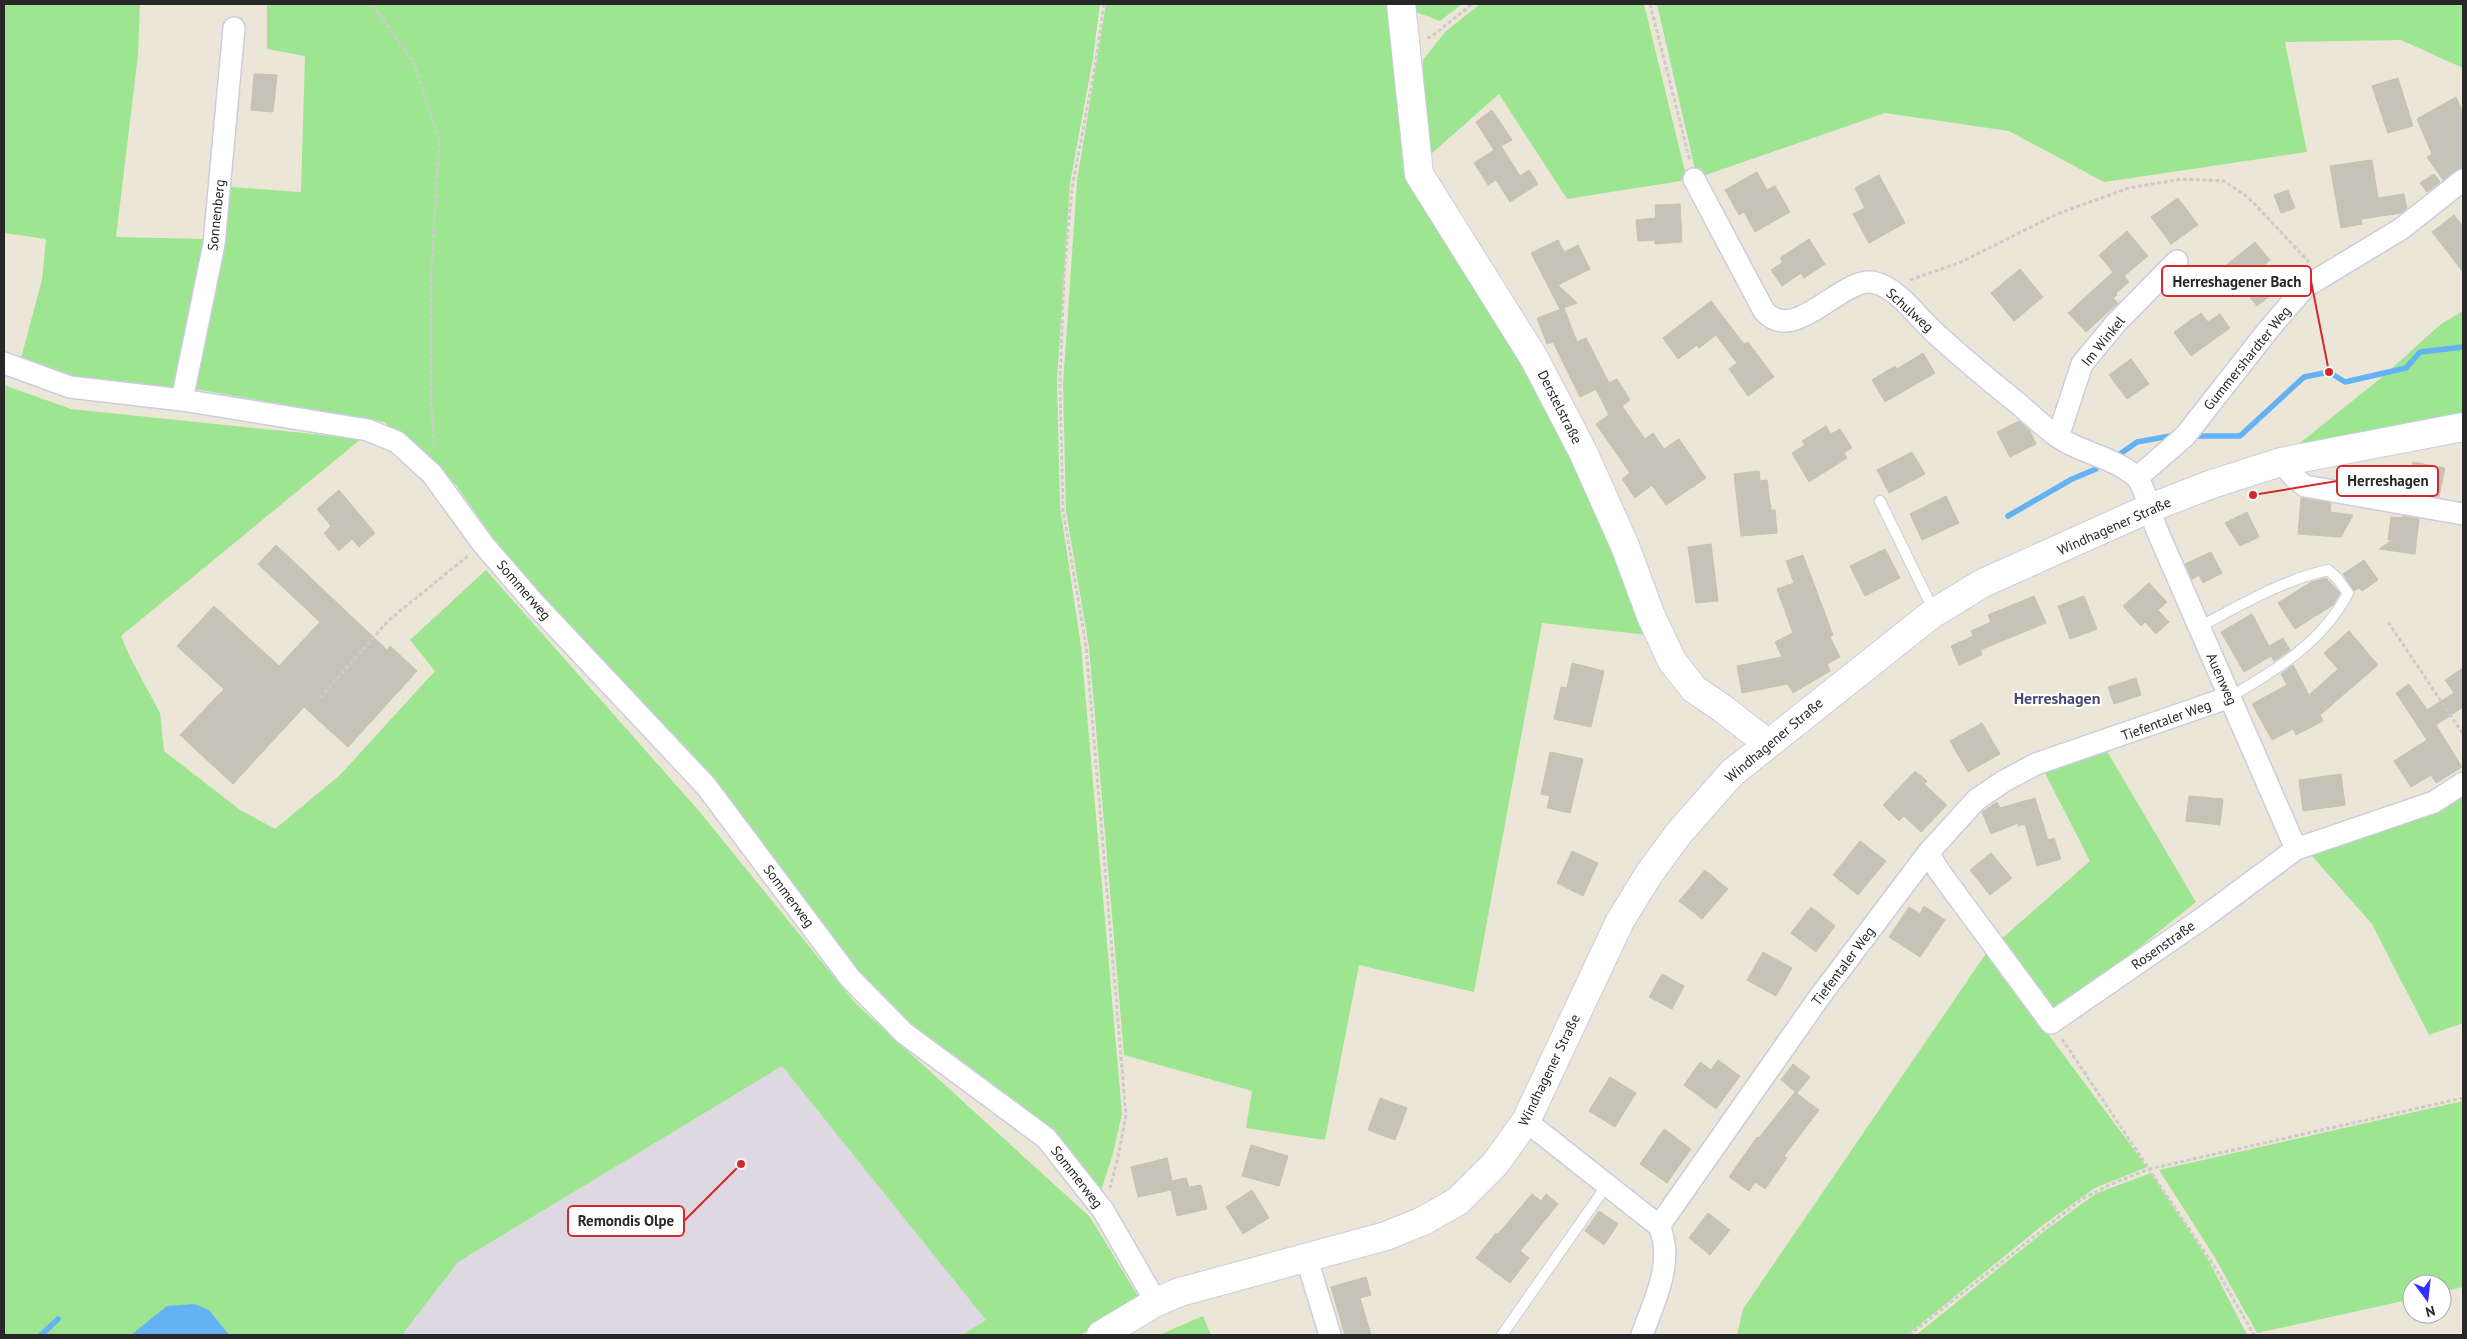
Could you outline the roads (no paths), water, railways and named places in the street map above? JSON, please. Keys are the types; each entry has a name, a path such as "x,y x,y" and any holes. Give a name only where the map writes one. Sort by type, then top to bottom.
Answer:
{"main road":[{"name":"Derstelstraße","path":"1401,4 1419,174 1534,358 1602,495 1625,546 1651,616 1672,661 1694,689 1767,743"},
{"name":"Windhagener Straße","path":"1101,1335 1156,1302 1180,1292 1306,1256 1386,1236 1423,1221 1458,1201 1494,1164 1526,1121 1620,921 1649,874 1702,805 1732,773 1767,743 1934,612 1983,583 2150,508 2212,484 2281,462 2463,427"}],"street":[{"name":"Sonnenberg","path":"182,400 214,244 234,28"},
{"name":"Schulweg","path":"1694,179 1764,311 1770,318 1784,320 1800,318 1867,281 1889,288 1934,332 2058,437 2126,469 2138,477"},
{"name":"Gummershardter Weg","path":"2138,477 2185,436 2305,287 2401,229 2463,180"},
{"name":"Im Winkel","path":"2058,437 2082,364 2116,323 2177,261"},
{"path":"4,363 70,387 182,400"},
{"name":"Sommerweg","path":"182,400 368,430 397,442 432,474 483,544 534,603 706,786 850,978 904,1033 1046,1138 1103,1210 1156,1302"},
{"path":"2281,462 2305,486 2463,514"},
{"path":"2138,477 2150,508"},
{"name":"Auenweg","path":"2150,508 2156,528 2296,849"},
{"name":"Tiefentaler Weg","path":"1659,1226 1818,999 1928,853 1976,800 2004,781 2036,764 2230,697"},
{"name":"Rosenstraße","path":"1928,853 1939,872 2051,1023 2195,923 2296,849 2434,802 2463,783"},
{"path":"1526,1121 1659,1226 1663,1236 1666,1258 1662,1280 1642,1335"},
{"path":"1306,1256 1330,1335"}],"lane":[{"path":"1880,501 1934,612"},
{"path":"2199,627 2250,600 2316,573 2328,570 2337,578 2348,593 2311,641 2282,666 2230,697"},
{"path":"1502,1335 1607,1185"}],"water":[{"path":"194,1304 209,1310 229,1335 131,1335 167,1306"}],"waterway":[{"path":"2197,436 2240,436 2304,377 2329,372 2345,382 2406,368 2420,352 2463,347"},
{"path":"2120,454 2137,442 2170,436"},
{"path":"2008,516 2072,479 2096,469"},
{"path":"41,1335 58,1319"}],"place":[{"name":"Herreshagener Bach","path":"2329,372"},
{"name":"Herreshagen","path":"2253,495"},
{"name":"Remondis Olpe","path":"741,1164"}],"district":[{"name":"Herreshagen","path":"2057,698"}]}
